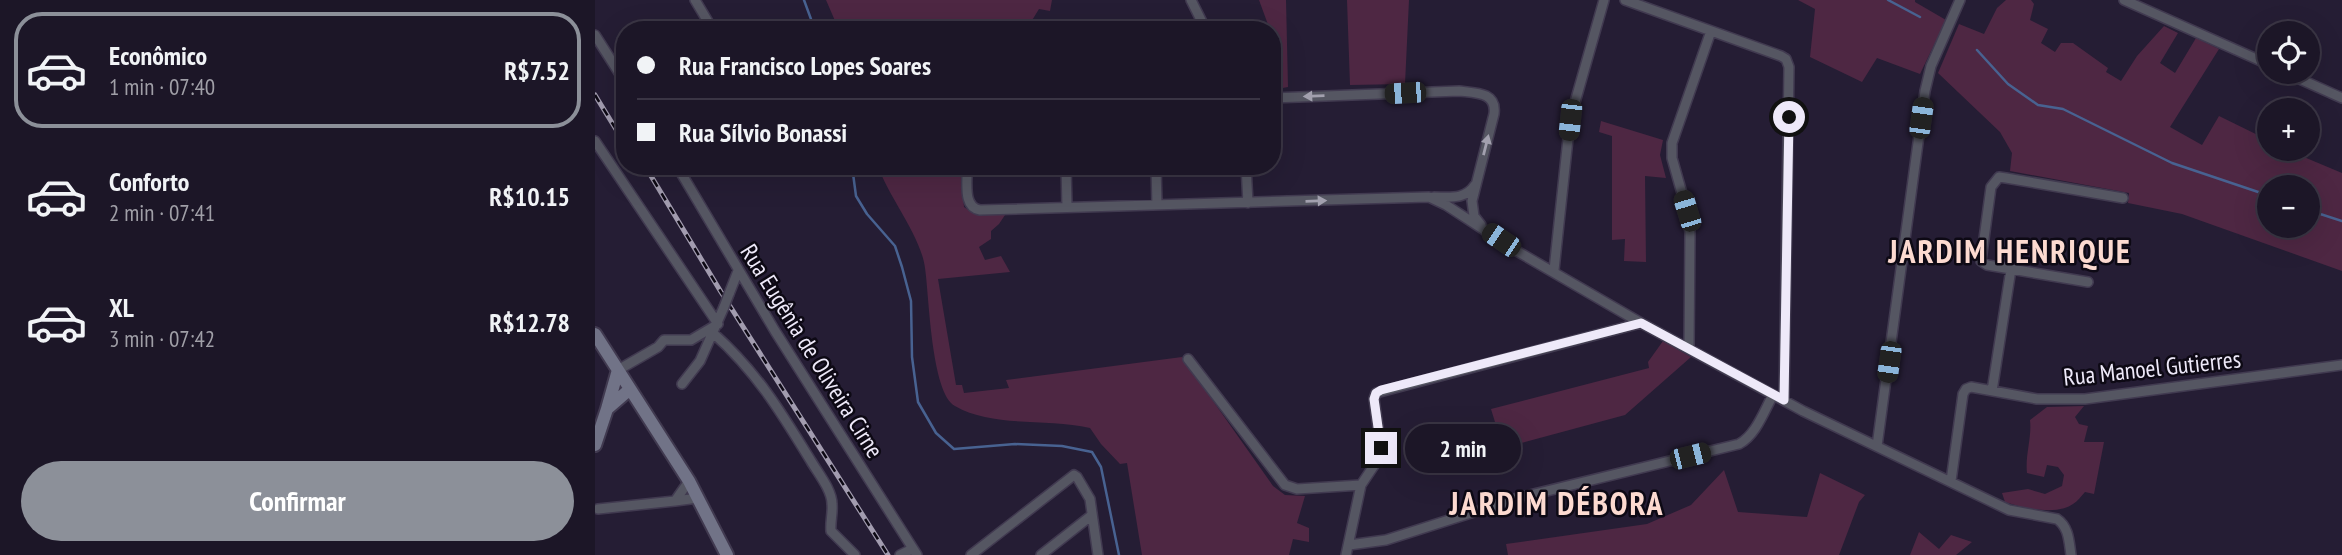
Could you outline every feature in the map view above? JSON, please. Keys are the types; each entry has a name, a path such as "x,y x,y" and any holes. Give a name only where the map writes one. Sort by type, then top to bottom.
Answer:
{"street":[{"path":"695,0 708,21"},
{"path":"1191,0 1202,21"},
{"path":"1554,270 1570,120 1604,0"},
{"path":"1625,0 1786,59 1789,67 1784,400"},
{"path":"1877,446 1925,91 1931,66 1960,0"},
{"path":"2124,0 2257,59"},
{"path":"1689,347 1690,233 1687,211 1672,158 1672,143 1711,31"},
{"path":"595,35 616,68"},
{"path":"2311,84 2342,98"},
{"path":"1281,98 1459,91 1484,94 1492,99 1495,105 1472,209 1474,216 1487,231"},
{"path":"595,141 616,172"},
{"path":"618,175 718,324"},
{"name":"Rua Eugênia de Oliveira Cirne","path":"682,175 914,552"},
{"path":"967,175 968,204 973,209 1463,196 1470,192 1476,182"},
{"path":"1066,175 1067,207"},
{"path":"1156,175 1157,205"},
{"path":"1246,175 1248,203"},
{"path":"2088,282 1987,265 1981,261 1991,187 1999,177 2123,198"},
{"path":"1429,197 1641,323 1773,395 2010,510 2057,520 2064,524 2071,555"},
{"path":"1992,391 2011,269"},
{"path":"682,384 700,361 739,271"},
{"path":"1641,323 1376,393 1374,399 1381,448 1378,458 1361,485 1348,550 1518,498 1739,444 1747,440 1752,433 1773,395"},
{"path":"595,445 618,370 658,347 664,340 691,340 718,324"},
{"path":"713,333 754,373 778,407 825,484 833,503 830,515 831,531 855,555"},
{"path":"595,334 689,481 727,555"},
{"path":"1188,359 1285,485 1297,489 1361,485"},
{"name":"Rua Manoel Gutierres","path":"1951,481 1963,394 1966,389 1972,387 2036,399 2085,399 2342,365"},
{"path":"607,409 630,389"},
{"path":"971,555 1069,476 1077,477 1090,499 1098,555"},
{"path":"675,501 689,481"},
{"path":"596,508 698,498"},
{"path":"1041,555 1092,515"},
{"path":"900,555 914,552"}],"shaded area":[{"path":"826,0 1052,0 1050,11 1039,9 1032,21 835,21"},
{"path":"1259,0 1286,0 1288,87 1281,88 1281,21 1267,21"},
{"path":"1347,0 1409,0 1405,84 1350,85"},
{"path":"1798,0 1915,0 1946,20 1920,74 1877,58 1862,82 1810,57 1815,9"},
{"path":"2006,0 2031,0 2034,4 2030,20 2048,29 2041,43 2055,52 2061,43 2073,43 2108,68 2106,72 2121,81 2137,56 2164,26 2178,33 2160,63 2175,73 2196,38 2219,49 2170,127 2202,145 2219,116 2257,135 2257,161 2313,161 2342,173 2342,271 2182,214 2128,203 2129,193 2010,171 2012,153 2000,132 1938,73 1959,24 1984,34 1997,8"},
{"path":"1601,121 1663,140 1660,155 1666,178 1645,176 1646,262 1624,261 1625,239 1612,240 1612,136 1599,132"},
{"path":"882,175 962,175 964,207 973,213 1007,212 991,231 991,239 979,247 985,260 1001,256 1010,272 938,279 956,385 962,385 964,393 1009,388 1006,380 1182,357 1273,486 1285,495 1305,496 1297,523 1309,528 1309,542 1293,539 1289,555 1142,555 1127,463 1120,464 1090,428 1003,420 970,413 955,406 947,397 936,363 925,268 918,243"},
{"path":"1663,341 1691,357 1625,415 1503,448 1491,409 1649,368 1648,362"},
{"path":"2084,406 2075,417 2079,424 2088,426 2084,442 2104,442 2094,494 2085,492 2073,504 2057,510 2030,508 2005,502 2002,493 2028,489 2045,494 2062,486 2064,475 2058,467 2047,465 2044,477 2027,473 2030,420 2047,407"},
{"path":"1724,470 1738,512 1807,517 1820,473 1865,495 1859,502 1839,555 1508,555 1506,544 1647,524 1691,505"},
{"path":"1919,532 1939,549 1951,535 1972,542 1956,555 1910,555"}],"waterway":[{"path":"804,0 812,21"},
{"path":"1888,0 1920,17"},
{"path":"1977,50 2008,84 2038,105 2063,109 2172,163 2257,192"},
{"path":"853,175 856,196 867,214 895,246 902,267 911,301 912,357 918,402 936,433 954,449 1015,444 1062,446 1092,452 1101,467 1119,555"},
{"path":"2320,214 2342,221"}],"railway":[{"path":"595,95 616,129"},
{"path":"650,175 721,292 888,555"}],"district":[{"name":"JARDIM HENRIQUE","path":"2010,251"},
{"name":"JARDIM DÉBORA","path":"1557,503"}],"route":[{"path":"1381,448 1374,399 1376,393 1381,390 1641,323 1784,400 1789,117"}]}
